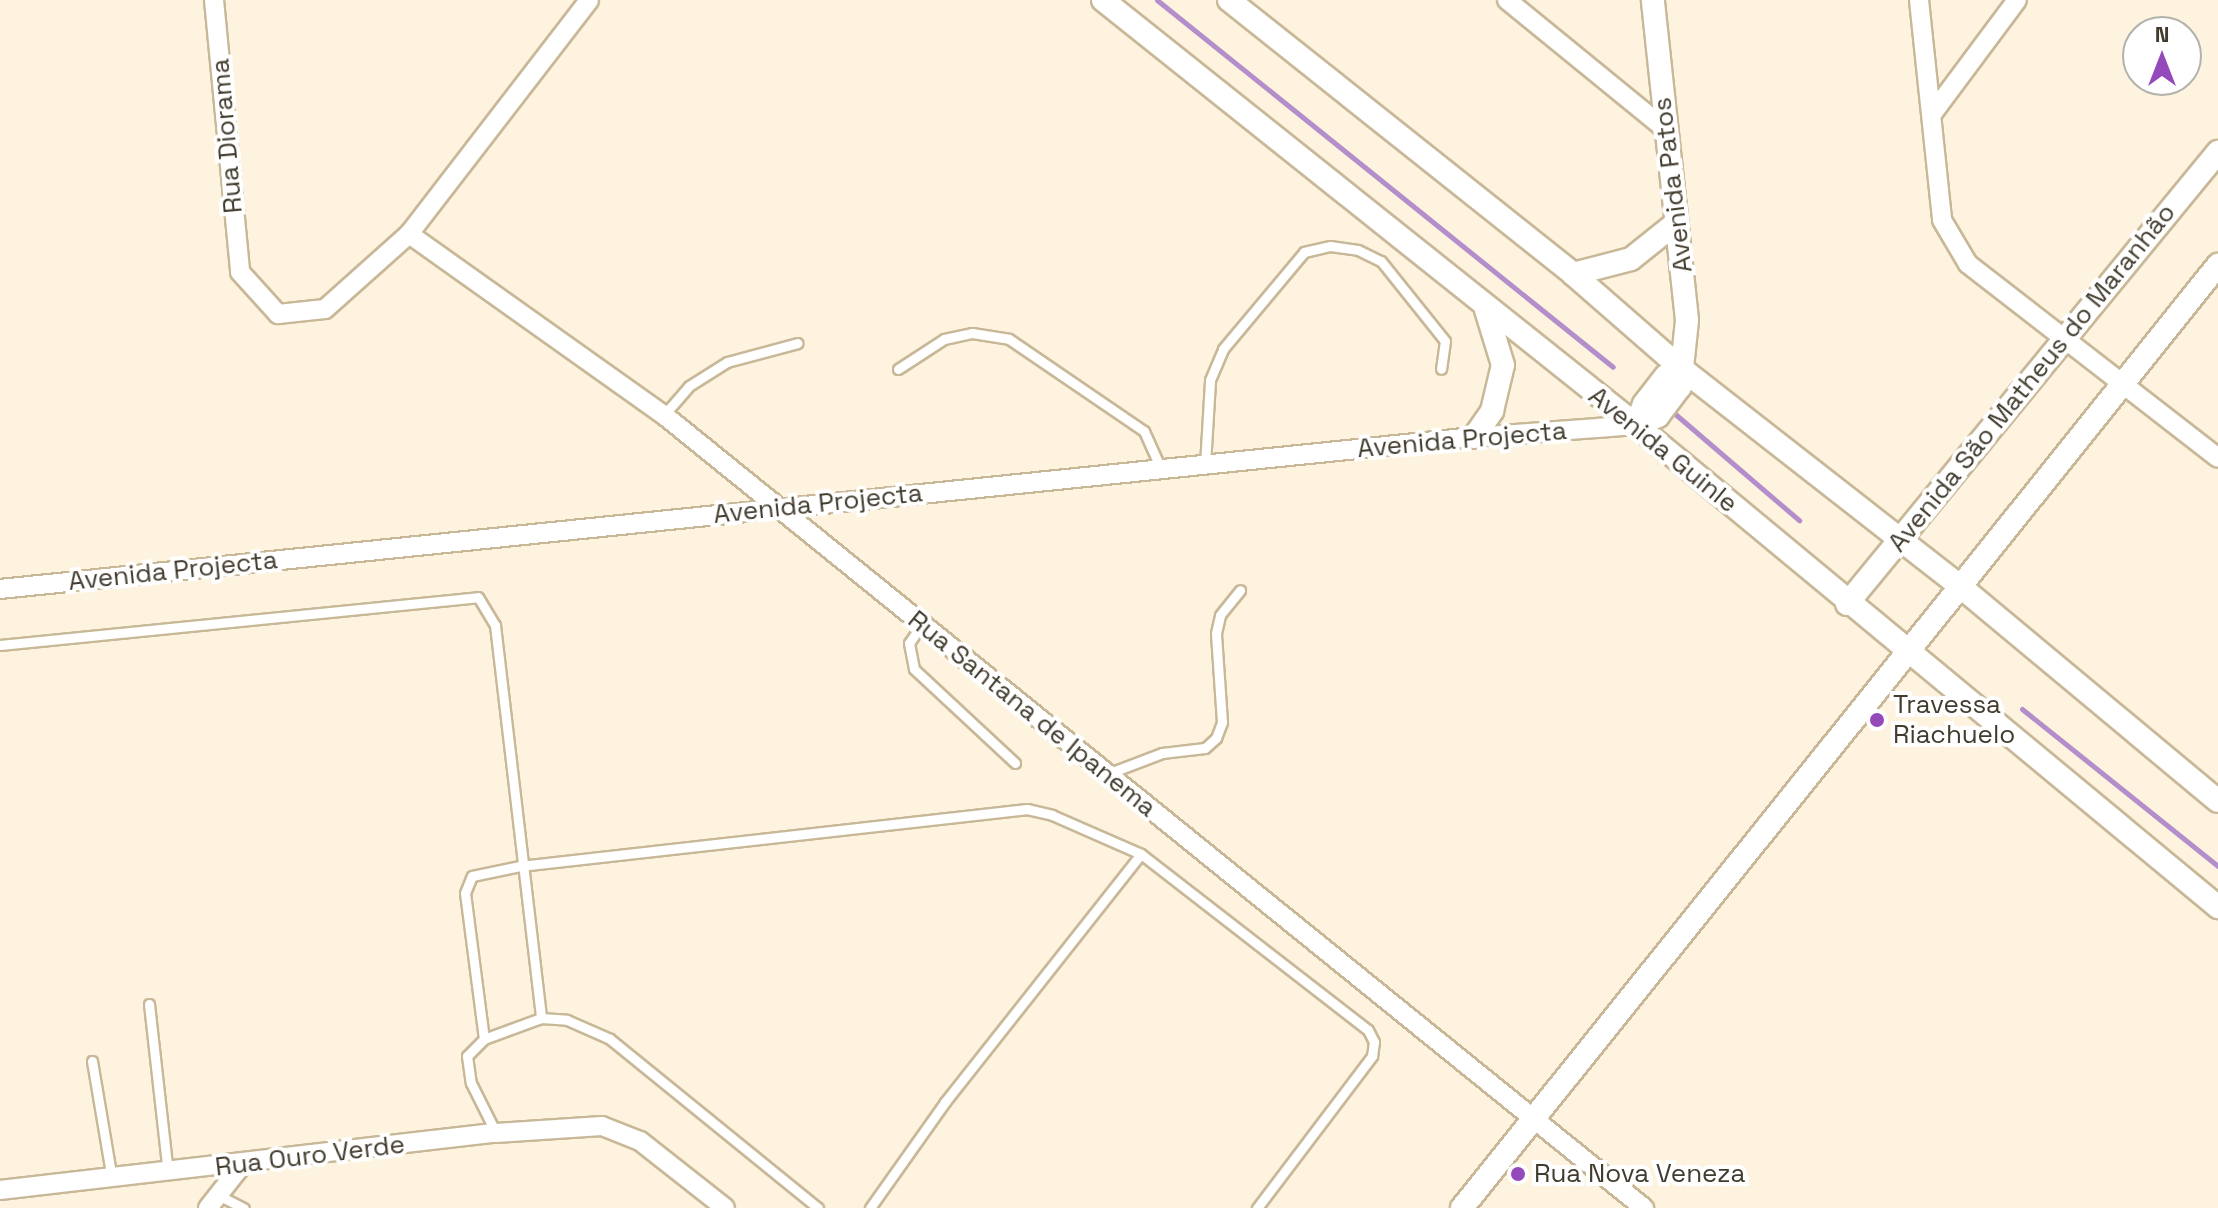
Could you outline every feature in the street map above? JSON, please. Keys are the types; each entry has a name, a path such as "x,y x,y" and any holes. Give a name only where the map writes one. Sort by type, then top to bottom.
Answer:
{"street":[{"name":"Rua Diorama","path":"214,0 240,272 278,314 325,309 409,234"},
{"path":"409,234 589,0"},
{"name":"Avenida Guinle","path":"1103,0 1251,114 1485,309 1636,425 1847,604 2218,907"},
{"path":"1229,0 1573,274 1682,369 1901,538 2218,801"},
{"path":"1507,0 1665,129"},
{"name":"Avenida Patos","path":"1653,0 1687,320 1682,369"},
{"path":"1919,0 1942,220 1968,264 2065,336 2218,458"},
{"path":"1932,114 2017,0"},
{"name":"Avenida São Matheus do Maranhão","path":"1847,604 2218,152"},
{"path":"1573,274 1631,259 1676,223"},
{"name":"Rua Santana de Ipanema","path":"409,234 664,415 1644,1208"},
{"path":"1462,1208 2218,265"},
{"path":"1474,437 1492,411 1503,365 1485,309"},
{"path":"1636,425 1666,376 1682,369"},
{"name":"Avenida Projecta","path":"0,589 1474,437 1636,425"},
{"name":"Rua Ouro Verde","path":"0,1190 241,1166 496,1133 582,1126 621,1131 725,1208"},
{"path":"213,1202 241,1166"}],"lane":[{"path":"1205,465 1210,380 1223,349 1304,252 1330,246 1358,250 1381,261 1445,341 1441,369"},
{"path":"898,369 944,339 972,333 1009,339 1144,431 1161,469"},
{"path":"664,415 689,386 727,362 798,343"},
{"path":"1107,774 1162,753 1205,748 1216,738 1222,722 1216,633 1220,615 1240,590"},
{"path":"0,645 478,597 495,625 520,866 541,1018"},
{"path":"922,624 909,643 914,669 1015,763"},
{"path":"484,1039 467,882 472,876 520,866 1027,809 1052,815 1141,854 1368,1030 1374,1042 1372,1056 1257,1208"},
{"path":"870,1208 945,1102 1141,854"},
{"path":"149,1004 168,1173"},
{"path":"496,1133 466,1066 472,1048 484,1039 541,1018 567,1020 610,1039 818,1208"},
{"path":"92,1061 112,1179"},
{"path":"213,1202 244,1208"}],"waterway":[{"path":"1157,0 1613,367"},
{"path":"1674,413 1799,520"},
{"path":"2022,709 2218,866"}],"place":[{"name":"Travessa Riachuelo","path":"1877,720"},
{"name":"Rua Nova Veneza","path":"1518,1174"}]}
